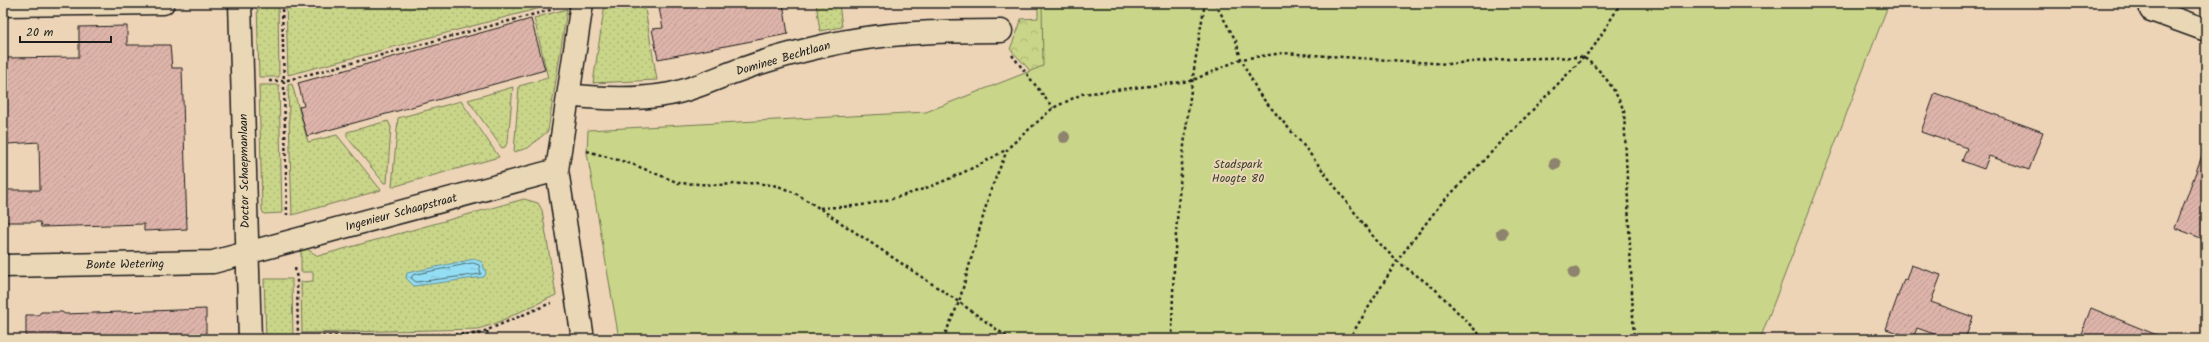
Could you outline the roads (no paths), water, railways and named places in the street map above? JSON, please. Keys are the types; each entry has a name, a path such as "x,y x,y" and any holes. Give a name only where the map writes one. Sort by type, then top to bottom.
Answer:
{"street":[{"path":"3,5 163,3"},
{"name":"Doctor Schaepmanlaan","path":"240,3 246,254 250,339"},
{"path":"582,3 557,170 583,339"},
{"path":"2151,10 2206,30"},
{"name":"Dominee Bechtlaan","path":"568,95 593,98 671,94 745,68 850,40 903,33 1001,31"},
{"name":"Ingenieur Schaapstraat","path":"246,254 557,170"},
{"name":"Bonte Wetering","path":"3,266 213,262 246,254"}],"water":[{"path":"474,259 482,262 486,273 484,277 414,286 406,278 407,273"}],"park label":[{"name":"Stadspark Hoogte 80","path":"1238,171"}]}
